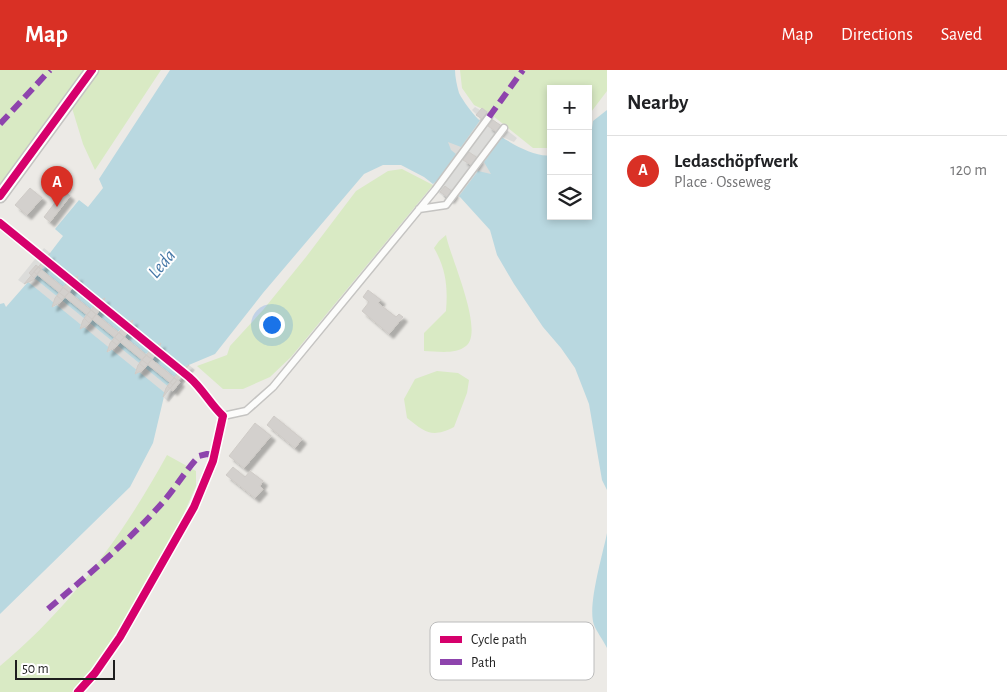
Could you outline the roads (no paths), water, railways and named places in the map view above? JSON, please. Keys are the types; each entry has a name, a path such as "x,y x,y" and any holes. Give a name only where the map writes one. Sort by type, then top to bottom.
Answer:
{"street":[{"path":"0,196 92,70"}],"lane":[{"path":"223,416 246,411 273,387 419,209 489,117"},
{"path":"419,209 446,205 504,128"},
{"path":"0,223 189,377 223,416"},
{"path":"78,692 95,673 120,637 182,530 208,473 217,445 223,416"}],"water":[{"name":"Leda","path":"170,70 455,70 459,93 478,119 492,131 523,149 547,155 547,220 592,220 592,128 593,121 607,110 607,490 602,480 589,404 575,368 543,327 514,284 497,255 490,230 460,197 438,180 433,184 401,165 383,165 364,174 263,293 215,354 184,367 166,388 153,443 130,487 0,614 0,304 4,303 6,307 49,258 50,253 63,236 55,229 79,200 88,207 103,188 99,179","holes":["78,276 77,280 57,305 53,307 58,293 66,284","105,298 96,316 80,329 86,315","133,321 116,347 108,352 113,338 121,329","161,343 160,348 135,374 141,360 148,352"]},
{"path":"607,533 607,648 594,625 592,616 599,566"}],"place":[{"name":"Ledaschöpfwerk","path":"57,207"}]}
